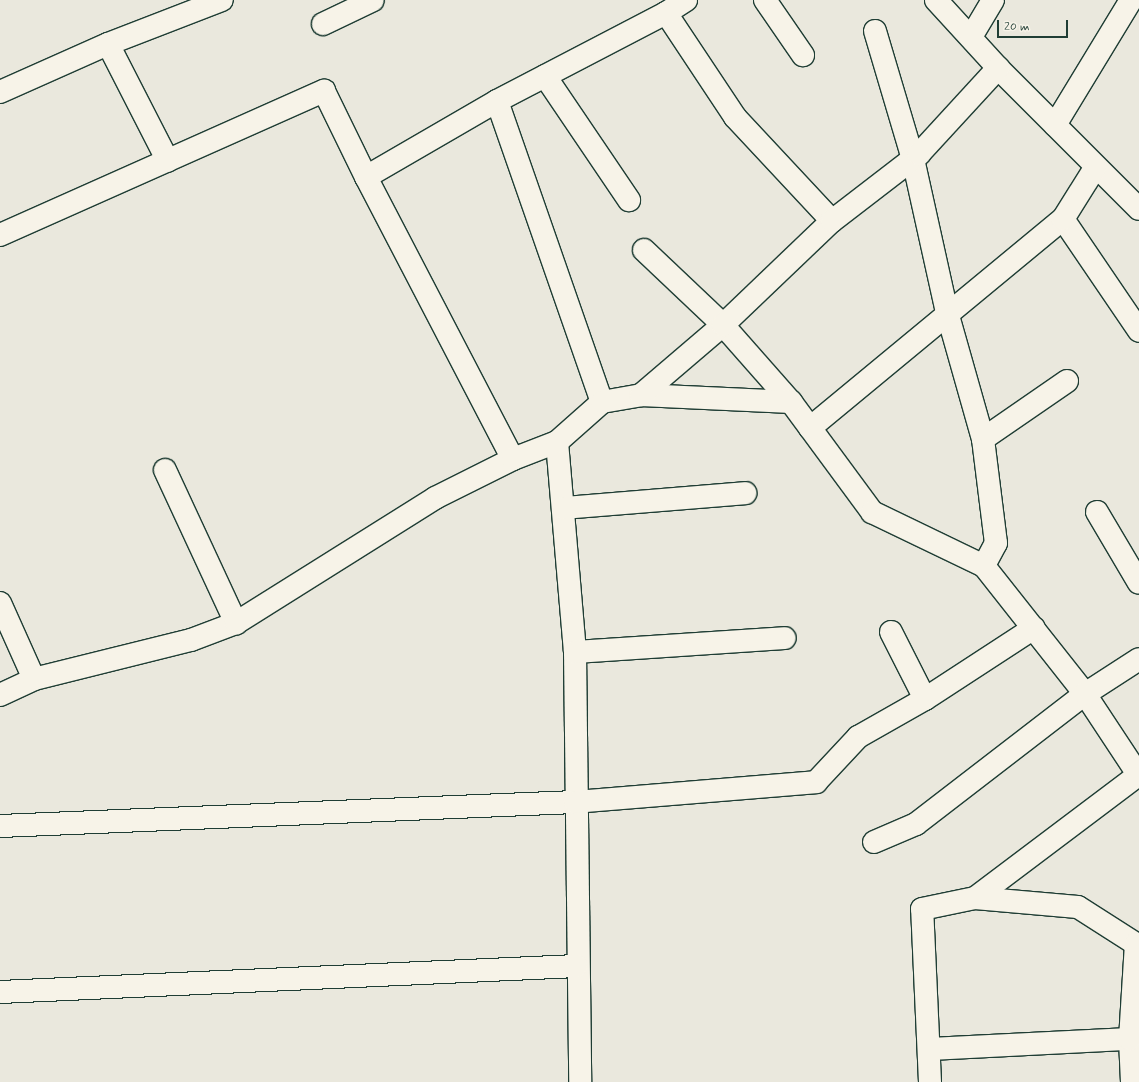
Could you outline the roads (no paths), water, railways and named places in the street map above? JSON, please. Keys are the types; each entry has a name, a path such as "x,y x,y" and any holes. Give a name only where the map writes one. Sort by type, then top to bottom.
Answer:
{"street":[{"path":"0,92 108,44 222,0"},
{"path":"323,24 372,0"},
{"path":"366,177 497,101 666,13 686,0"},
{"path":"764,0 804,55"},
{"path":"936,0 998,68 1055,125 1095,168 1139,209"},
{"path":"971,37 993,0"},
{"path":"1055,125 1131,0"},
{"path":"666,13 735,117 832,221"},
{"path":"875,31 913,159 947,312 983,439 996,543 984,566"},
{"path":"108,44 168,160"},
{"path":"641,395 723,325 832,221 913,159 998,68"},
{"path":"545,76 629,200"},
{"path":"0,235 324,91 366,177 513,459"},
{"path":"497,101 602,402"},
{"path":"810,428 947,312 1062,219 1095,168"},
{"path":"1062,219 1139,331"},
{"path":"644,250 723,325 791,402 872,512 984,566 1085,694 1139,776 975,898"},
{"path":"983,439 1067,381"},
{"path":"0,694 34,679 191,640 236,623 435,498 513,459 557,442 602,402 641,395 791,402"},
{"path":"557,442 564,508 575,652 576,966 580,1082"},
{"path":"164,470 236,623"},
{"path":"564,508 746,494"},
{"path":"1096,512 1139,583"},
{"path":"0,602 34,679"},
{"path":"0,826 575,802 816,782 858,737 925,699 1034,628"},
{"path":"891,632 925,699"},
{"path":"575,652 785,638"},
{"path":"874,842 916,824 1085,694 1139,659"},
{"path":"930,1082 930,1050 922,909 975,898 1078,907 1137,945 1130,1039 1132,1082"},
{"path":"0,992 576,966"},
{"path":"930,1050 1130,1039"}]}
